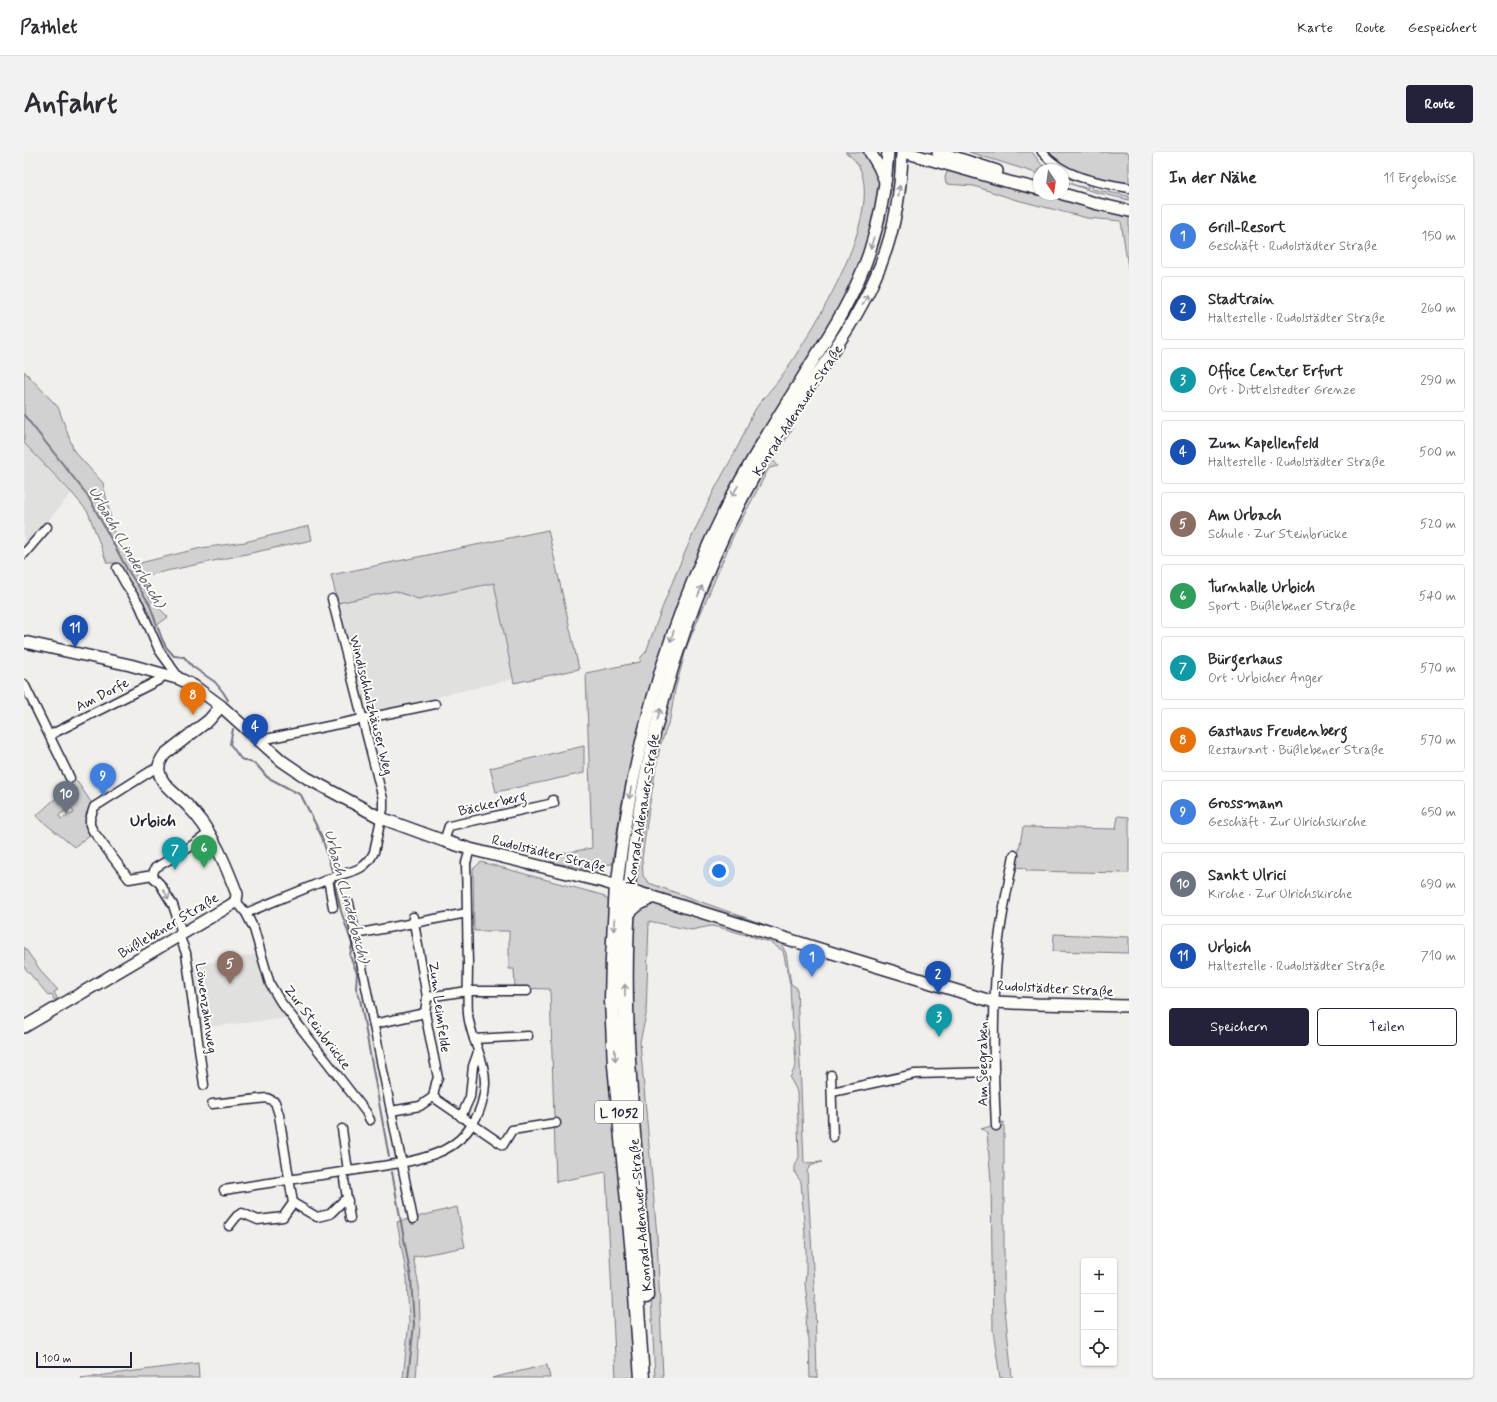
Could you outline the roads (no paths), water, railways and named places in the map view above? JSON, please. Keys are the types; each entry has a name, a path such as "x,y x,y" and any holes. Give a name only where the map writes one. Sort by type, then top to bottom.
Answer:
{"highway":[{"name":"Konrad-Adenauer-Straße","path":"623,888 627,913 625,984 628,1061 643,1245 651,1378"},
{"name":"Konrad-Adenauer-Straße","path":"623,888 612,966 612,1000 615,1065 633,1254 642,1378"},
{"path":"627,913 637,904 650,897"}],"main road":[{"path":"870,152 886,183"},
{"name":"Konrad-Adenauer-Straße","path":"623,888 620,863 626,817 645,726 660,671 678,619 704,555 727,506 757,452 834,326 857,283 875,236 886,183 888,152"},
{"path":"903,152 1033,188"},
{"name":"Konrad-Adenauer-Straße","path":"623,888 655,728 668,683 694,605 729,524 764,457 792,412 846,334 875,280 891,233 897,208 903,152"},
{"path":"938,152 1033,183"},
{"path":"901,173 911,160 926,158"},
{"path":"1069,196 1129,211"},
{"name":"Rudolstädter Straße","path":"24,642 130,665 180,679 194,686 222,706 282,761 307,778 381,818 444,841 470,849 595,879 994,1002 1129,1006"},
{"path":"159,767 164,754 209,720 222,706"},
{"name":"Büßlebener Straße","path":"24,1027 222,911 236,901 237,894 218,848 209,833 189,807 166,785 161,777 159,767"},
{"path":"595,879 609,874 620,863"}],"street":[{"path":"1042,152 1048,159 1066,172 1084,179 1129,188"},
{"path":"24,554 48,527"},
{"path":"117,568 124,583 139,604 159,650 180,679"},
{"name":"Windischholzhäuser Weg","path":"246,913 332,877 358,869 364,866 371,859 374,852 383,809 383,799 332,599"},
{"name":"Am Dorfe","path":"50,735 159,680 165,674"},
{"path":"24,684 70,778"},
{"path":"262,743 266,739 435,704"},
{"path":"159,767 94,807 91,813 90,825 93,831 129,879 153,875 155,868 187,849 209,833"},
{"name":"Bäckerberg","path":"444,841 449,826 554,803 553,800"},
{"path":"224,1190 348,1171 428,1156 444,1150 466,1134 478,1113 483,1100 485,1084 484,1068 478,1052 468,1014 466,863 470,849"},
{"name":"Am Seegraben","path":"996,1126 994,1002 998,947 1014,855"},
{"name":"Löwenzahnweg","path":"153,875 173,906 186,953 204,1085"},
{"path":"332,877 333,907"},
{"name":"Zur Steinbrücke","path":"236,901 246,913 258,940 270,984 280,1001 366,1112 370,1120"},
{"path":"348,902 413,1219"},
{"path":"355,934 414,920 467,913"},
{"name":"Zum Leimfelde","path":"414,920 427,997 425,1013 438,1078 433,1097"},
{"path":"427,997 468,991 526,991"},
{"path":"374,1024 425,1013"},
{"path":"474,1038 528,1036"},
{"path":"461,1117 470,1097 473,1066 478,1052"},
{"path":"832,1092 915,1074 995,1072"},
{"path":"831,1075 834,1137"},
{"path":"391,1111 420,1106 433,1097 503,1145 512,1130 556,1123"},
{"path":"212,1104 267,1098 274,1102 279,1115 294,1203 283,1216 258,1220 242,1212 229,1226"},
{"path":"342,1129 348,1171"},
{"path":"344,1179 350,1218"},
{"path":"294,1203 317,1216 330,1214 343,1202 348,1201"}],"waterway":[{"name":"Urbach (Linderbach)","path":"24,415 88,496 127,569 149,603 166,647 174,656 184,657 193,667 215,682 228,700"},
{"name":"Urbach (Linderbach)","path":"233,729 230,744 241,759 256,764 267,777 301,795 322,837 332,871 341,911 352,944 350,956 357,973 356,988 360,999 389,1157"},
{"name":"Urbach (Linderbach)","path":"392,1172 411,1278 414,1324 408,1378"}],"place":[{"name":"Urbich","path":"75,648"},
{"name":"Gasthaus Freudenberg","path":"193,715"},
{"name":"Zum Kapellenfeld","path":"255,747"},
{"name":"Grossmann","path":"103,796"},
{"name":"Sankt Ulrici","path":"66,814"},
{"name":"Turnhalle Urbich","path":"204,868"},
{"name":"Bürgerhaus","path":"175,870"},
{"name":"Grill-Resort","path":"812,977"},
{"name":"Am Urbach","path":"230,984"},
{"name":"Stadtrain","path":"938,994"},
{"name":"Office Center Erfurt","path":"939,1037"}],"district":[{"name":"Urbich","path":"153,820"}]}
